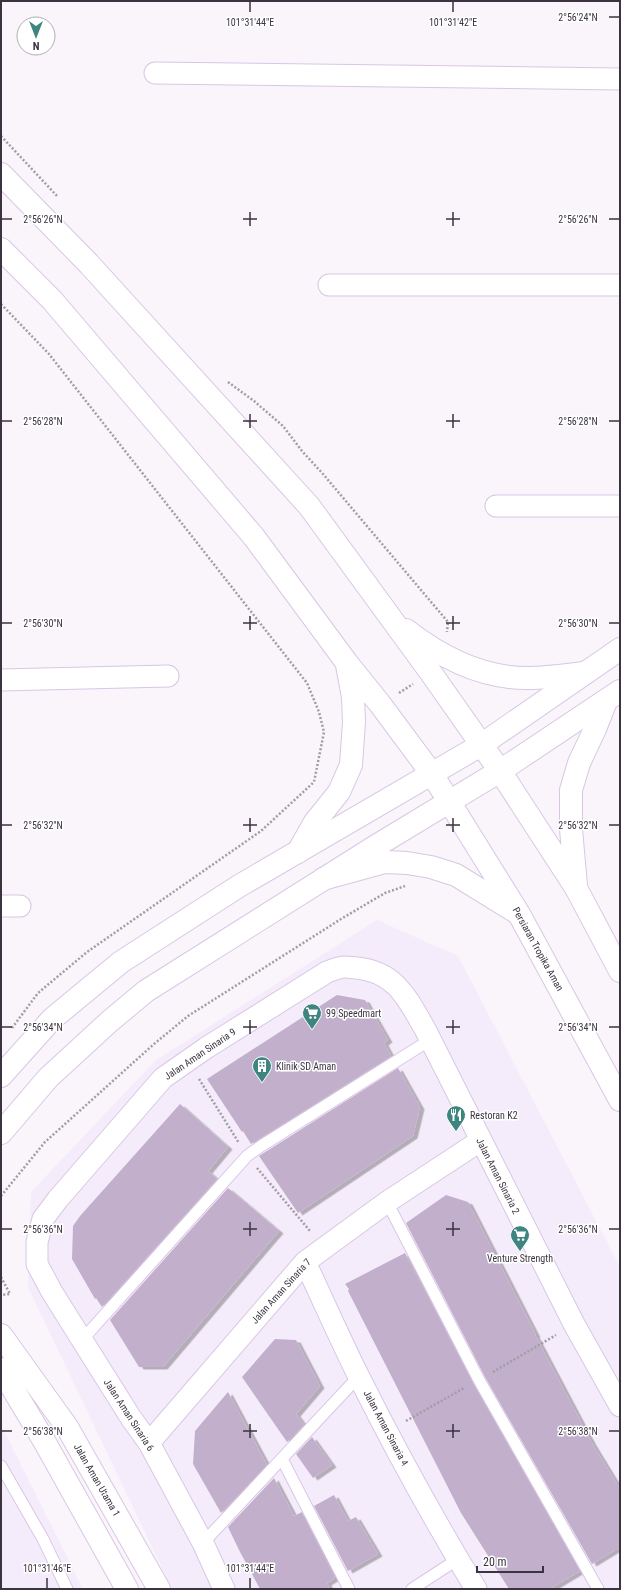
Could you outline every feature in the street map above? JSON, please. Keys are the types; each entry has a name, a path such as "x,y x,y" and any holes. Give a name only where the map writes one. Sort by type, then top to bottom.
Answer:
{"main road":[{"path":"1,174 89,264 308,506 431,673 500,771 576,888 620,971"},
{"name":"Persiaran Tropika Aman","path":"1,249 52,300 254,537 347,663 380,704 432,774 519,914 620,1100"},
{"path":"388,616 419,640 444,656 466,666 509,677 530,678 585,673"},
{"path":"1,1076 52,1019 121,962 239,886 481,745 620,649"},
{"path":"298,852 316,822 338,792 351,765 354,722 353,697 347,663"},
{"path":"1,1133 48,1078 110,1021 146,991 323,879 500,771 613,696"},
{"path":"576,888 571,829 571,790 579,763 613,696"},
{"path":"323,879 385,862 407,863 431,867 456,875 519,914"},
{"name":"Jalan Aman Utama 1","path":"1,1335 66,1427 159,1589"},
{"path":"1,1369 44,1439 127,1588"}],"street":[{"path":"155,73 620,79"},
{"path":"329,285 620,285"},
{"path":"496,506 620,506"},
{"path":"1,680 168,676"},
{"name":"Jalan Aman Sinaria 9","path":"37,1242 44,1219 58,1199 163,1078 206,1048 327,972 345,967 366,969 385,976 396,985 408,999 427,1034"},
{"name":"Jalan Aman Sinaria 2","path":"427,1034 574,1324 620,1406"},
{"name":"Jalan Aman Sinaria 7","path":"149,1443 305,1262 387,1202 480,1141"},
{"name":"Jalan Aman Sinaria 6","path":"37,1242 36,1264 131,1418 149,1443 203,1543 224,1589"},
{"name":"Jalan Aman Sinaria 4","path":"305,1262 359,1376 448,1543 476,1589"}],"lane":[{"path":"82,1340 247,1156 427,1034"},
{"path":"387,1202 479,1380 598,1589"},
{"path":"203,1543 359,1376"},
{"path":"282,1459 349,1589"},
{"path":"1,1466 43,1539 67,1589"},
{"path":"412,1589 458,1559"}],"path":[{"path":"1,304 49,354 307,683 319,712 324,732 314,782 261,831 87,952 38,993 10,1030"},
{"path":"1,1196 45,1142 154,1044 188,1016 379,896 404,886 411,886"},
{"path":"1,1277 10,1294 1,1295"}],"shaded area":[{"path":"377,920 458,956 620,1267 620,1589 172,1589 28,1287 31,1192 156,1060"},
{"path":"1,1425 83,1589 1,1589"}],"building":[{"path":"337,995 365,1000 388,1040 384,1043 391,1056 251,1144 207,1079"},
{"path":"398,1068 420,1107 413,1136 298,1213 259,1156"},
{"path":"180,1104 228,1147 208,1171 217,1179 102,1307 96,1298 95,1299 72,1259 73,1226 80,1216"},
{"path":"228,1188 279,1231 163,1367 139,1367 110,1320"},
{"path":"446,1195 468,1202 535,1335 592,1443 620,1489 620,1547 592,1564 485,1377 406,1223"},
{"path":"405,1253 473,1383 580,1571 550,1589 509,1589 461,1513 348,1291 349,1289 345,1284"},
{"path":"275,1339 296,1340 320,1386 296,1414 304,1425 287,1442 242,1377"},
{"path":"228,1392 267,1465 221,1513 193,1464 195,1431"},
{"path":"312,1437 332,1465 313,1478 296,1454"},
{"path":"274,1478 294,1516 302,1512 335,1578 327,1583 330,1589 260,1589 239,1550 228,1527"},
{"path":"334,1495 348,1521 356,1517 378,1554 348,1571 314,1506"}],"place":[{"name":"99 Speedmart","path":"312,1030"},
{"name":"Klinik SD Aman","path":"262,1083"},
{"name":"Restoran K2","path":"456,1132"},
{"name":"Venture Strength","path":"520,1252"}]}
